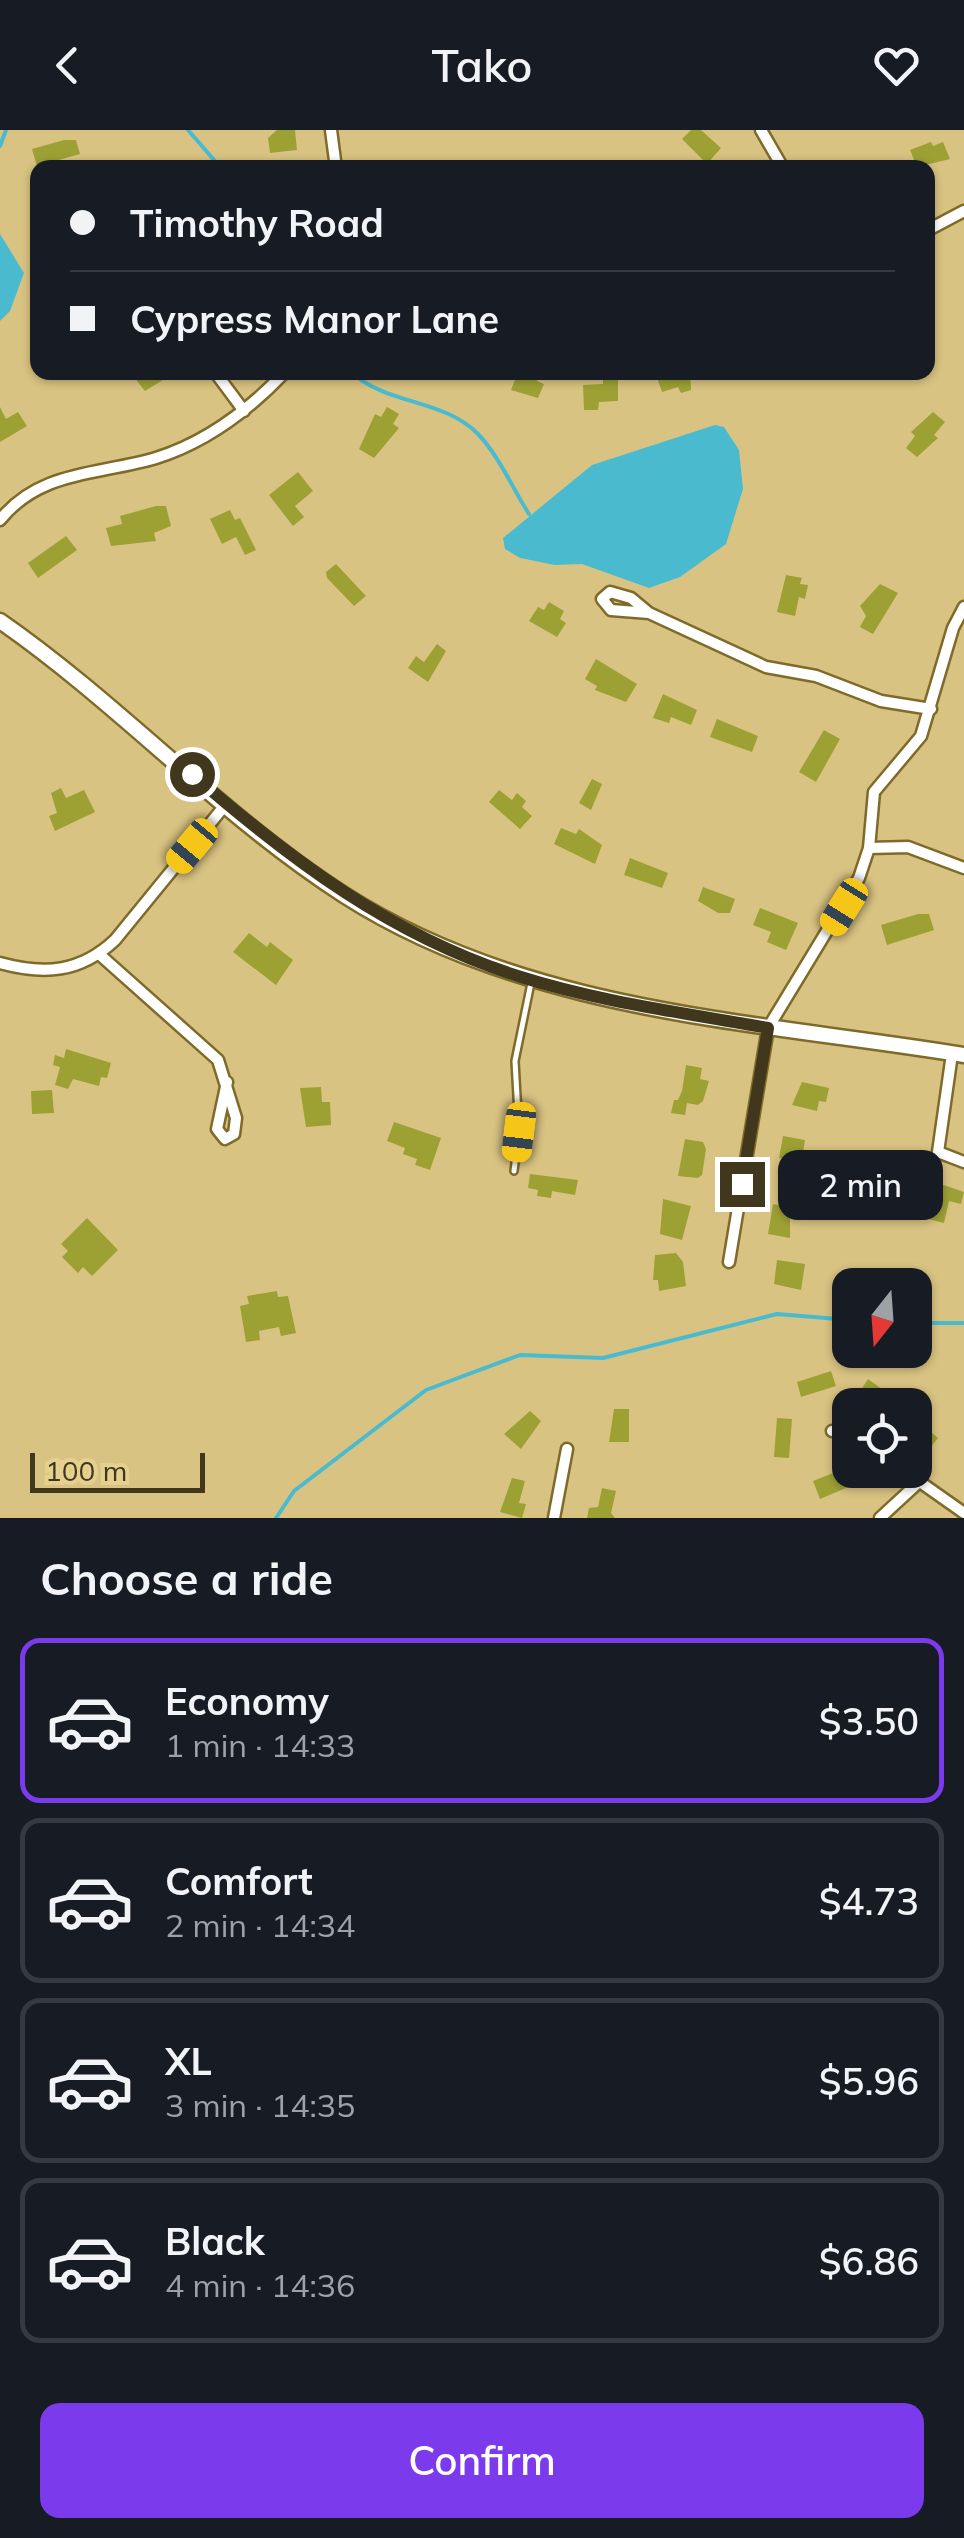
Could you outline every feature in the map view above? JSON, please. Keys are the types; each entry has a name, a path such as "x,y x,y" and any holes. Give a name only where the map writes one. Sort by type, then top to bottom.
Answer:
{"main road":[{"path":"0,622 73,674 288,855 368,910 454,952 532,980 768,1028 958,1054"}],"street":[{"path":"331,130 335,160"},
{"path":"761,130 778,160"},
{"path":"935,226 964,211"},
{"path":"221,380 244,411"},
{"path":"0,520 19,499 56,479 157,457 190,445 244,411 277,380"},
{"path":"729,1262 768,1028 844,907 869,848 874,792 920,736 953,628 964,607"},
{"path":"649,613 766,667 816,676 881,701 930,709"},
{"path":"0,963 55,971 99,954 226,804"},
{"path":"869,848 908,847 964,868"},
{"path":"99,954 211,1050 227,1082"},
{"path":"958,1054 938,1152 964,1162"},
{"path":"554,1518 567,1449"},
{"path":"880,1518 912,1488"},
{"path":"928,1488 964,1513"}],"lane":[{"path":"514,1171 519,1132 515,1061 532,980"}],"water":[{"path":"0,234 24,273 10,311 0,321"},
{"path":"715,425 724,427 739,450 743,489 726,544 680,577 649,588 582,564 555,565 520,558 505,549 503,538 592,465"}],"building":[{"path":"277,130 295,130 297,150 270,153 268,138"},
{"path":"691,130 701,130 721,148 710,160 703,160 682,139"},
{"path":"76,140 80,154 58,160 35,160 32,149"},
{"path":"943,142 950,159 935,163 914,160 910,150"},
{"path":"136,380 163,380 145,391"},
{"path":"515,380 537,380 544,384 538,398 511,390"},
{"path":"603,380 618,380 618,401 599,402 598,410 584,410 583,385 603,384"},
{"path":"658,380 690,380 691,390 681,393 678,387 662,392"},
{"path":"0,407 6,419 18,412 27,426 0,442"},
{"path":"387,407 399,414 393,424 399,428 374,458 359,449 375,414 381,417"},
{"path":"933,412 945,422 934,435 938,438 917,457 906,448 915,436 911,432"},
{"path":"298,472 313,491 295,506 304,517 293,526 269,495"},
{"path":"166,506 171,526 154,533 156,541 111,546 106,528 122,524 120,516"},
{"path":"230,510 235,520 240,518 256,550 245,555 236,537 222,544 210,519"},
{"path":"66,536 77,550 38,578 28,563"},
{"path":"336,564 366,596 354,606 327,578 326,572"},
{"path":"786,575 802,578 800,584 808,585 805,599 799,597 795,616 777,612"},
{"path":"880,584 898,593 873,634 860,627 866,616 860,606"},
{"path":"549,602 564,611 560,619 566,623 557,637 529,621 538,607 544,610"},
{"path":"437,644 446,651 428,682 408,668 416,656 424,662"},
{"path":"596,659 637,684 626,702 595,690 597,686 585,679"},
{"path":"663,694 697,710 691,725 671,717 669,723 653,718"},
{"path":"717,719 758,736 752,752 710,737"},
{"path":"824,730 840,739 816,782 799,772"},
{"path":"592,779 602,784 591,810 579,803"},
{"path":"61,788 66,798 84,790 95,812 55,831 49,816 57,813 51,793"},
{"path":"499,790 512,800 517,793 526,801 522,807 532,816 520,829 489,802"},
{"path":"561,828 576,834 579,829 602,845 595,864 554,844"},
{"path":"630,858 668,873 662,888 624,875"},
{"path":"703,887 735,899 730,913 718,913 698,901"},
{"path":"760,908 798,923 786,950 767,942 771,932 753,925"},
{"path":"929,914 934,930 887,945 881,925"},
{"path":"249,933 267,947 270,942 293,960 276,985 233,952"},
{"path":"66,1049 111,1063 107,1078 101,1077 99,1086 73,1079 68,1089 55,1085 60,1067 53,1065 55,1055 64,1058"},
{"path":"686,1065 702,1068 700,1079 709,1081 703,1101 698,1105 687,1103 685,1115 671,1113 674,1100 682,1091"},
{"path":"802,1082 829,1088 826,1102 819,1101 817,1111 792,1105"},
{"path":"321,1087 322,1102 330,1102 331,1125 306,1127 300,1088"},
{"path":"52,1090 54,1113 32,1114 31,1091"},
{"path":"394,1122 441,1138 430,1170 415,1165 417,1159 403,1154 405,1148 387,1141"},
{"path":"783,1136 805,1140 799,1178 786,1176 789,1159 779,1158"},
{"path":"685,1139 703,1142 706,1149 702,1175 698,1178 678,1176"},
{"path":"530,1174 578,1180 575,1195 552,1191 551,1198 537,1196 538,1190 528,1188"},
{"path":"935,1182 964,1192 961,1204 949,1201 944,1223 924,1218"},
{"path":"663,1199 691,1206 682,1240 660,1234"},
{"path":"773,1204 790,1208 790,1238 768,1234"},
{"path":"87,1218 118,1250 92,1276 83,1267 78,1273 62,1257 68,1251 61,1244"},
{"path":"676,1253 683,1262 686,1286 659,1291 658,1280 653,1280 655,1255"},
{"path":"777,1260 805,1264 801,1290 774,1284"},
{"path":"277,1291 278,1297 288,1296 296,1333 281,1336 279,1327 259,1331 260,1340 246,1342 240,1306 249,1304 247,1296"},
{"path":"831,1371 836,1386 801,1397 797,1382"},
{"path":"868,1379 880,1388 862,1388"},
{"path":"614,1409 629,1409 629,1442 609,1442"},
{"path":"530,1411 541,1421 521,1449 504,1434"},
{"path":"777,1418 792,1419 789,1458 774,1457"},
{"path":"832,1473 832,1488 846,1488 820,1499 813,1481"},
{"path":"512,1478 525,1481 519,1503 526,1504 522,1518 500,1512"},
{"path":"602,1488 616,1491 611,1513 615,1518 587,1518 589,1508 598,1507"}],"waterway":[{"path":"0,146 6,130"},
{"path":"188,130 214,160"},
{"path":"361,380 381,391 449,414 478,434 529,514"},
{"path":"276,1518 294,1491 426,1390 520,1355 603,1358 777,1314 832,1319"},
{"path":"932,1323 964,1323"}],"route":[{"path":"192,774 288,855 344,895 430,942 523,978 768,1028 742,1184"}]}
